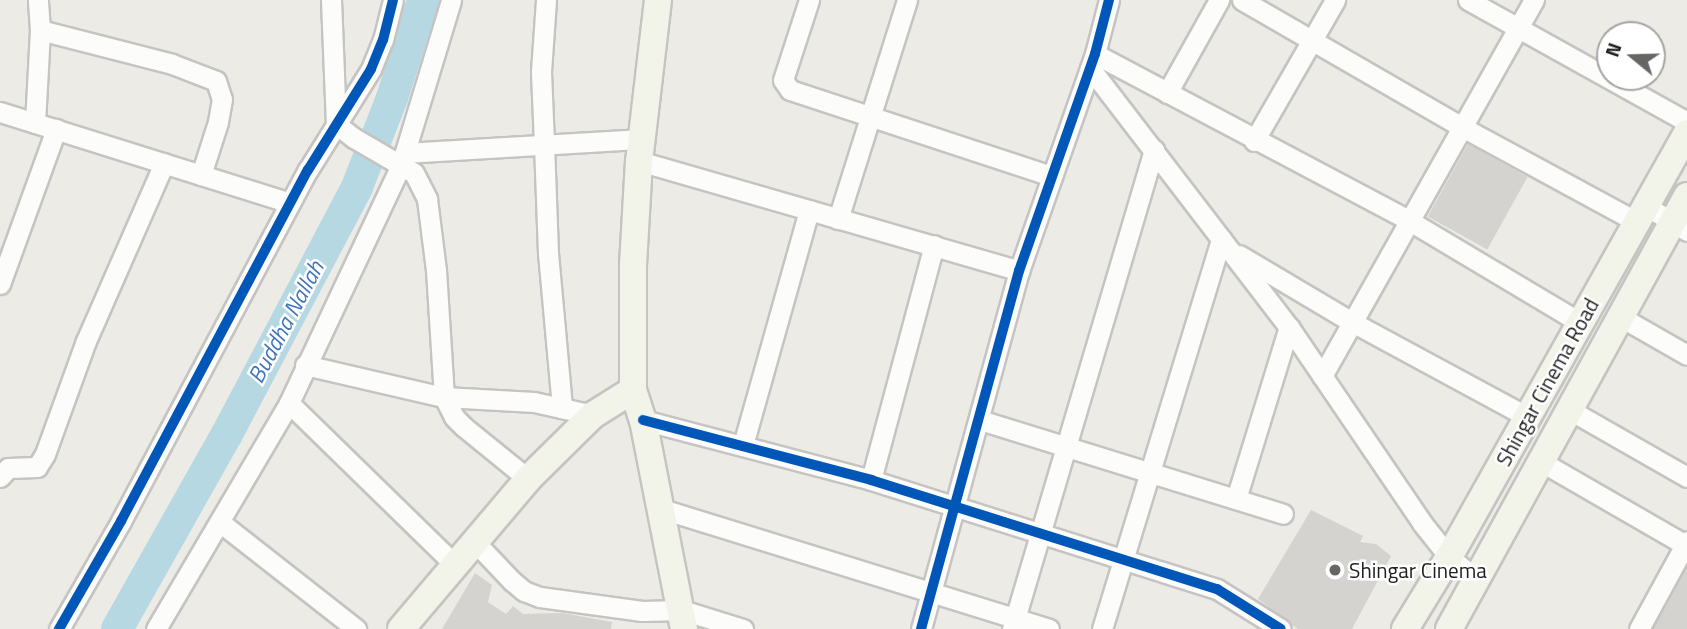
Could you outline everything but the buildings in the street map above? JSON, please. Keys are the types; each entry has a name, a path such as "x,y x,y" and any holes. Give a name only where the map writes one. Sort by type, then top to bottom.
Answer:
{"street":[{"path":"35,123 40,30 38,0"},
{"path":"331,0 336,124 354,138 400,159 414,173 428,199 436,270 444,397 454,416 464,426 528,479"},
{"path":"59,629 121,522 290,203 371,69 383,40 393,0"},
{"path":"156,629 221,523 289,403 400,159 451,0"},
{"path":"546,0 541,72 548,253 562,408"},
{"path":"658,0 641,150 633,265 632,390 643,420 683,620"},
{"path":"809,0 783,80 796,94 1052,176"},
{"path":"838,219 907,0"},
{"path":"921,629 957,506 1019,271 1092,61 1109,0"},
{"path":"1242,0 1462,127 1642,214 1680,226"},
{"path":"1254,141 1335,0"},
{"path":"1468,0 1687,122"},
{"path":"1322,376 1534,0"},
{"path":"1167,93 1215,2"},
{"path":"40,30 172,64 216,81 222,99 218,122 201,175"},
{"path":"1092,61 1167,93 1408,220 1581,323"},
{"path":"1092,61 1154,150 1289,327 1422,523 1449,557 1477,580"},
{"path":"0,112 290,203"},
{"path":"0,284 56,129"},
{"name":"Shingar Cinema Road","path":"1405,629 1449,557 1687,133"},
{"path":"400,159 544,144 641,150 809,210 1019,271"},
{"path":"1013,623 1154,150"},
{"path":"0,477 8,468 37,467 45,454 86,341 164,163"},
{"name":"Shingar Cinema Road","path":"1449,629 1619,316 1680,226 1687,196"},
{"path":"743,445 809,210"},
{"path":"1225,244 1352,322 1528,417"},
{"path":"1102,629 1147,472 1225,244"},
{"path":"871,480 934,245"},
{"path":"1619,316 1687,355"},
{"path":"1236,499 1289,327"},
{"path":"305,365 444,397 534,402 593,415"},
{"path":"401,629 528,479 593,415 632,390"},
{"path":"289,403 455,565"},
{"path":"1568,409 1687,477"},
{"path":"643,420 871,480 1217,589 1281,629"},
{"path":"980,420 1283,513"},
{"path":"1540,461 1686,544 1639,629"},
{"path":"662,509 1013,623 1049,629"},
{"path":"221,523 356,629"},
{"path":"475,542 512,581 540,597 743,629"}],"waterway":[{"name":"Buddha Nallah","path":"117,629 227,434 357,187 392,98 423,0"}],"cycle path":[{"path":"59,629 121,521 308,170 371,69 383,40 393,0"},
{"path":"921,629 1019,271 1095,54 1109,0"},
{"path":"643,420 871,480 1217,589 1281,629"}],"place":[{"name":"Shingar Cinema","path":"1335,570"}]}
